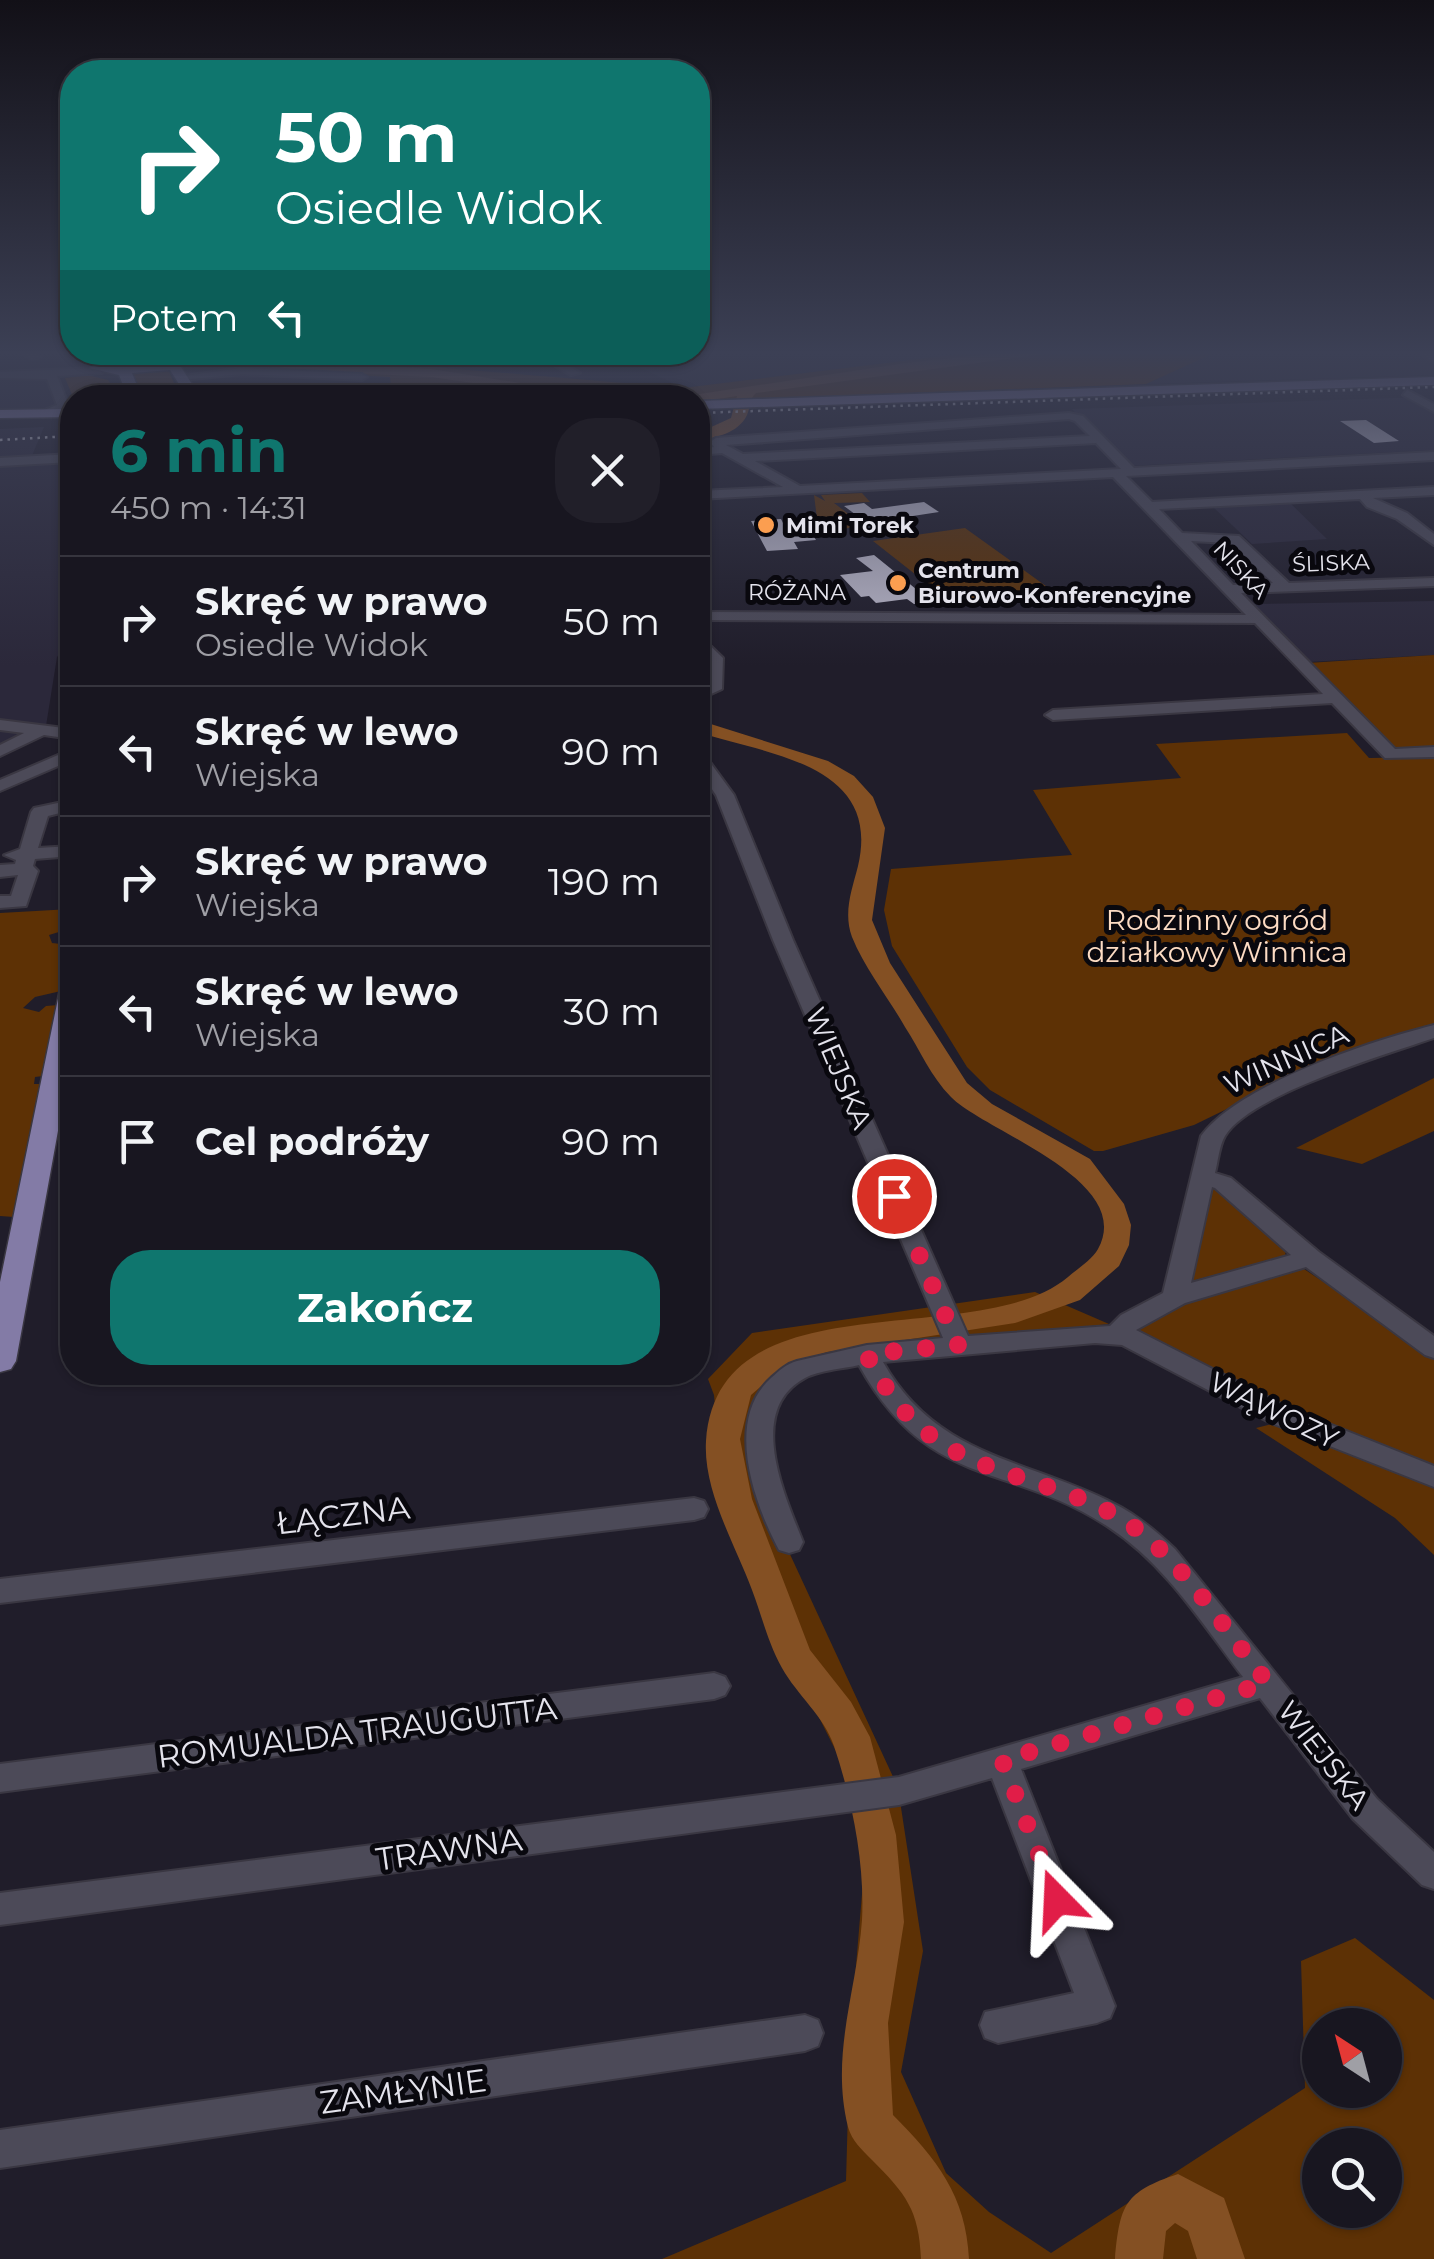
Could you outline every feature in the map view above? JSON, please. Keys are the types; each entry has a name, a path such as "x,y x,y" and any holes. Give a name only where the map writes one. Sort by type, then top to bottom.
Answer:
{"main road":[{"path":"0,1361 7,1288 60,1044"}],"street":[{"path":"737,455 798,490"},
{"path":"742,458 790,455"},
{"name":"NISKA","path":"1110,455 1148,506 1391,754 1434,752"},
{"path":"710,494 1434,456"},
{"path":"0,462 60,459"},
{"path":"1256,465 1294,498"},
{"path":"1148,506 1432,492"},
{"path":"1363,495 1372,504 1402,516 1434,541"},
{"path":"1178,537 1234,539 1286,588"},
{"name":"ŚLISKA","path":"1230,590 1434,582"},
{"name":"RÓŻANA","path":"710,616 1256,619"},
{"path":"710,652 715,658 714,689 710,691"},
{"path":"1053,715 1335,698"},
{"path":"0,725 60,735"},
{"path":"0,751 44,732"},
{"path":"0,786 60,761"},
{"name":"WIEJSKA","path":"710,774 725,795 958,1345"},
{"path":"0,902 20,902 29,871 25,862 40,812 60,807"},
{"path":"0,870 60,854"},
{"path":"0,856 25,862"},
{"name":"WINNICA","path":"1175,1296 1212,1133 1230,1114 1284,1088 1434,1031"},
{"path":"1203,1177 1223,1183 1310,1258 1434,1349"},
{"path":"1117,1334 1129,1322 1175,1296 1310,1258"},
{"name":"WĄWOZY","path":"958,1345 1117,1334 1138,1341 1310,1430 1434,1478"},
{"path":"789,1542 767,1486 758,1436 768,1396 797,1370 867,1354 958,1345"},
{"name":"WIEJSKA","path":"867,1354 898,1405 922,1432 977,1463 1098,1508 1139,1531 1173,1565 1365,1809 1434,1874"},
{"name":"ŁĄCZNA","path":"0,1590 694,1509"},
{"name":"TRAWNA","path":"0,1909 899,1791 1268,1683"},
{"name":"ROMUALDA TRAUGUTTA","path":"0,1778 714,1686"},
{"path":"998,2025 1098,2006 1002,1760"},
{"name":"ZAMŁYNIE","path":"0,2149 806,2032"}],"shaded area":[{"path":"0,455 32,455 31,458 0,459"},
{"path":"1118,455 1330,455 1128,466"},
{"path":"60,459 60,653 46,726 0,751 0,462"},
{"path":"1289,502 1327,539 1252,544 1213,507"},
{"path":"1434,601 1434,655 1309,662 1250,604"}],"green space":[{"path":"862,493 870,502 834,503 863,525 819,534 814,495 825,501 821,495"},
{"path":"965,528 1050,589 953,604 873,541"},
{"path":"1434,655 1434,748 1395,750 1307,663"},
{"name":"Rodzinny ogród działkowy Winnica","path":"1347,733 1369,758 1434,757 1434,1027 1369,1051 1339,1053 1342,1060 1272,1087 1194,1125 1103,1151 1094,1151 990,1090 967,1067 892,946 884,910 891,869 1072,855 1033,790 1181,778 1156,744"},
{"path":"60,910 60,932 49,935 52,943 60,944 60,991 35,997 23,1008 39,1012 46,1006 58,1005 43,1076 35,1077 34,1084 41,1084 14,1217 0,1216 0,913"},
{"path":"1434,1078 1434,1131 1362,1164 1296,1148"},
{"path":"1210,1189 1218,1189 1286,1250 1285,1256 1188,1282"},
{"path":"1301,1267 1434,1355 1434,1471 1361,1445 1140,1332 1139,1328 1172,1306"},
{"path":"1035,1292 1109,1324 879,1348 765,1390 788,1550 895,1781 900,1801 923,1951 901,2072 946,2173 989,2212 1051,2253 1302,2090 1302,2108 1402,2108 1402,2008 1302,2008 1301,1961 1355,1938 1434,2000 1434,2259 662,2259 846,2181 850,2038 865,1858 844,1767 759,1598 724,1503 710,1377 752,1333"},
{"path":"1272,1424 1434,1485 1434,1555 1395,1518 1256,1428"}],"building":[{"path":"924,502 939,512 867,523 844,506 864,503 872,509"},
{"path":"781,519 785,527 807,526 816,540 794,542 798,549 767,551 751,521"},
{"name":"Centrum Biurowo-Konferencyjne","path":"874,555 932,602 914,604 907,599 876,603 869,596 861,597 840,575 873,571 856,558"}],"waterway":[{"path":"710,730 821,765 847,781 865,801 874,828 860,920 877,963 958,1089 983,1110 1080,1165 1097,1182 1115,1218 1115,1245 1108,1259 1069,1292 1015,1312 823,1342 771,1360 736,1390 723,1439 735,1499 790,1646 844,1725 861,1771 876,1835 883,1900 865,2038 871,2126 914,2170 934,2198 944,2235 945,2259"},
{"path":"1139,2259 1143,2219 1160,2204 1178,2198 1207,2215 1221,2259"}],"place":[{"name":"Mimi Torek","path":"766,525"},
{"name":"Centrum Biurowo-Konferencyjne","path":"898,583"}],"route":[{"path":"894,1196 958,1345 867,1354 870,1365 898,1405 922,1432 949,1449 1098,1508 1139,1531 1173,1565 1268,1683 1002,1760 1057,1900"}]}
